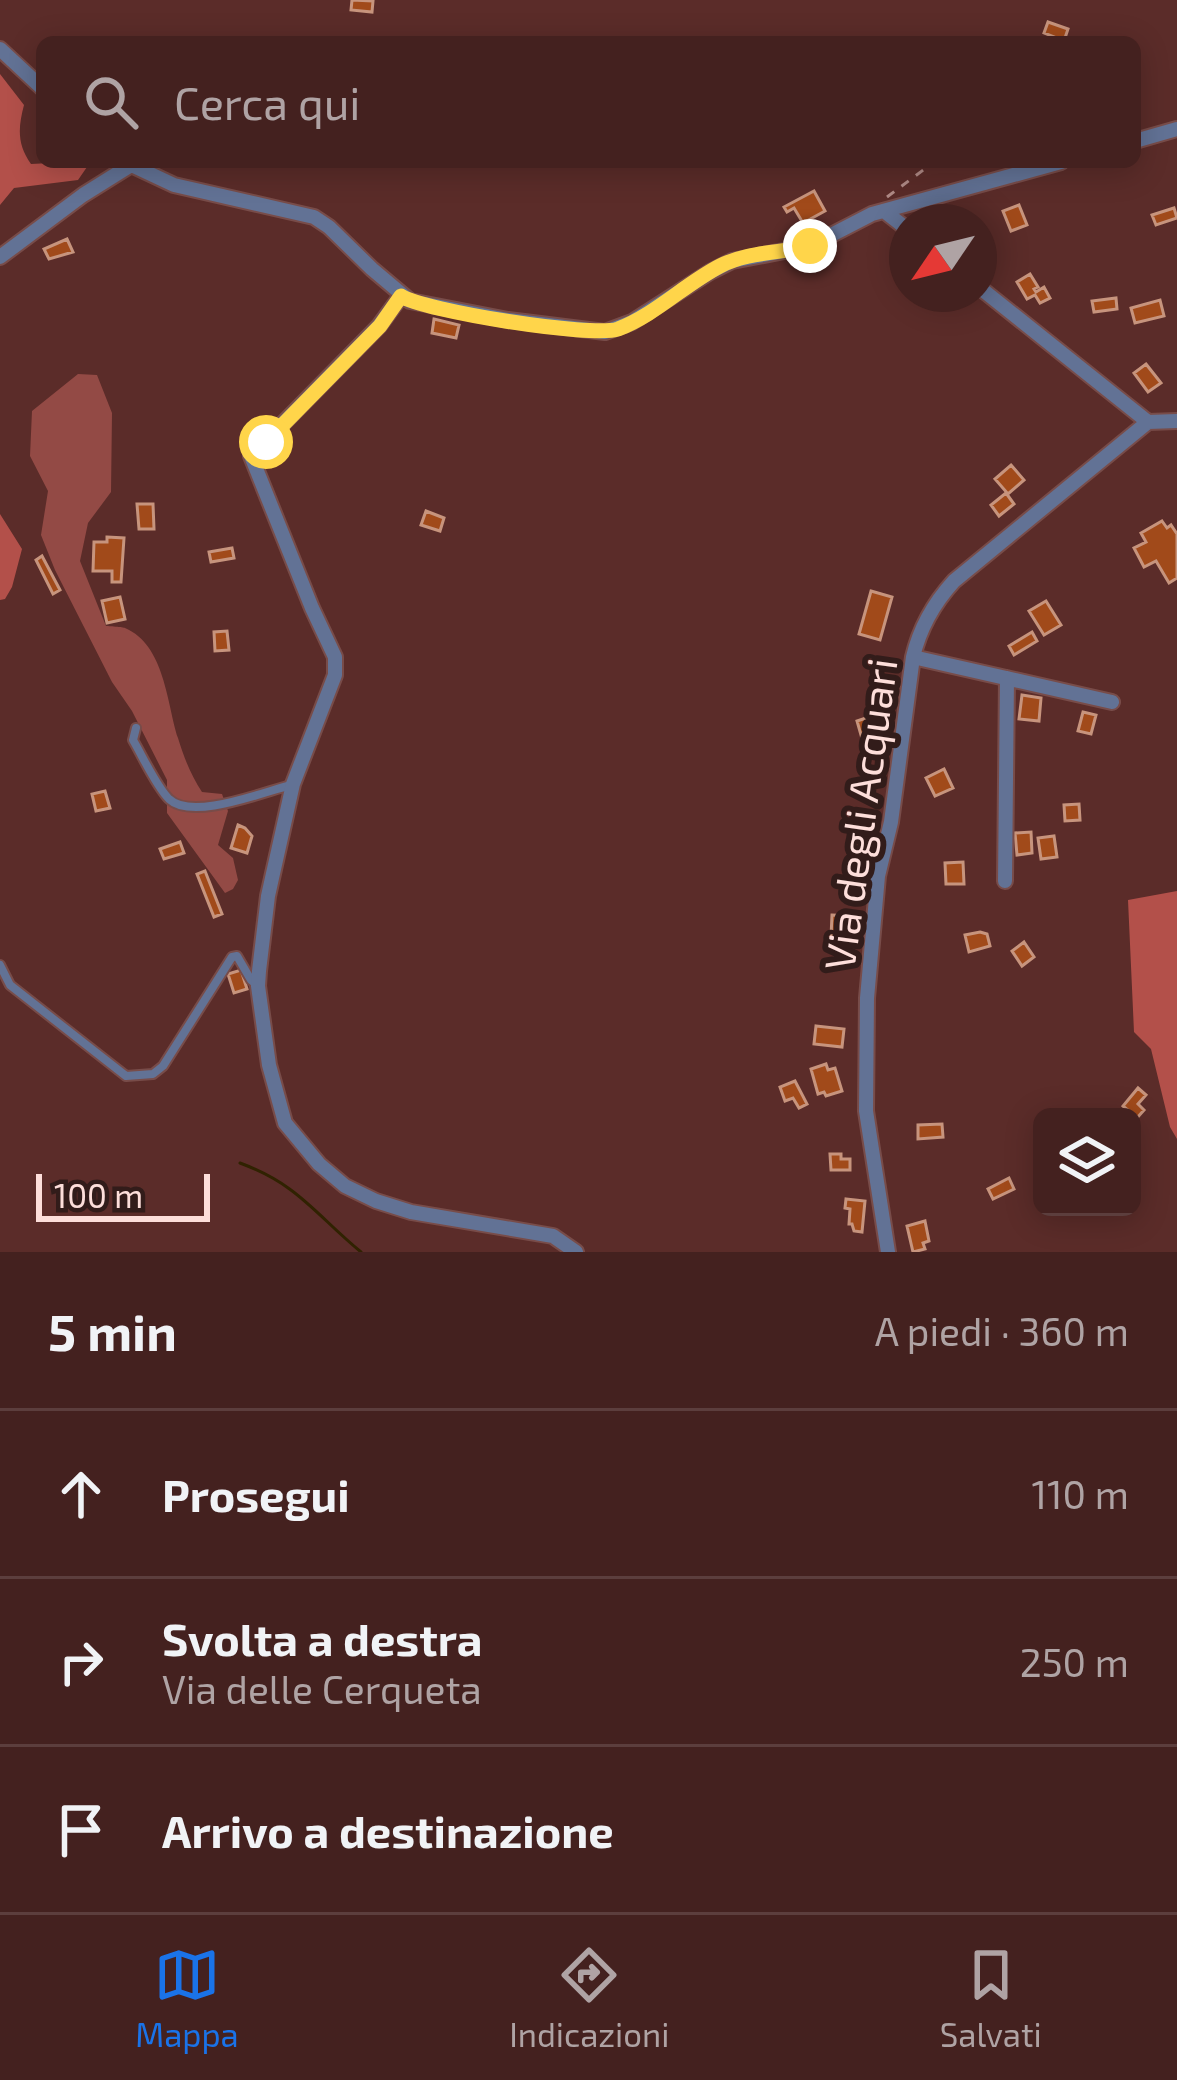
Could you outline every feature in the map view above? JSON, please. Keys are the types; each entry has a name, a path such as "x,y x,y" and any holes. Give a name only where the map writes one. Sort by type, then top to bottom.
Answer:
{"street":[{"path":"0,49 36,82"},
{"path":"1141,139 1177,129"},
{"path":"0,256 122,168"},
{"path":"137,168 182,187 314,217 401,296 418,304 598,332 639,319 725,263 810,246 867,216 1039,168"},
{"path":"884,211 889,215"},
{"path":"401,296 380,326 251,456 335,657 335,675 293,784 268,896 258,986 269,1065 284,1124 345,1186 411,1212 553,1236 575,1252"},
{"path":"997,301 1148,422 1177,421"},
{"name":"Via degli Acquari","path":"888,1249 866,1112 867,998 878,876 921,630 954,581 1148,422"},
{"path":"913,657 1112,702"},
{"path":"1005,881 1007,678"}],"lane":[{"path":"136,728 133,740 168,798 179,805 212,806 293,784"},
{"path":"0,965 10,985 126,1076 153,1074 163,1066 232,957 237,956 258,986"}],"path":[{"path":"884,211 881,203 926,168"}],"shaded area":[{"path":"0,74 24,105 20,136 31,164 36,168 86,168 78,180 14,188 0,205"},
{"path":"78,374 97,375 112,413 111,492 88,523 80,561 106,626 138,636 156,661 180,745 198,786 202,792 222,794 228,811 218,845 233,858 238,880 225,893 167,813 167,780 112,682 41,535 48,491 30,456 32,411"},
{"path":"0,514 22,549 12,587 0,600"},
{"path":"1177,891 1177,1139 1151,1049 1134,1032 1128,900"}],"building":[{"path":"352,0 373,1 372,12 351,10"},
{"path":"1048,22 1068,29 1066,36 1044,33"},
{"path":"814,191 825,211 803,223 794,208 787,212 784,207"},
{"path":"1019,205 1027,225 1011,231 1003,211"},
{"path":"1174,208 1177,218 1156,225 1152,215"},
{"path":"67,239 73,252 49,259 44,249"},
{"path":"1030,274 1036,292 1044,287 1050,298 1040,303 1035,295 1027,299 1017,282"},
{"path":"1116,298 1117,309 1094,312 1092,301"},
{"path":"1160,300 1164,316 1135,323 1131,308"},
{"path":"434,319 459,325 456,338 432,333"},
{"path":"1146,364 1161,383 1148,392 1134,373"},
{"path":"1011,465 1024,480 1008,494 995,479"},
{"path":"1006,493 1014,504 999,516 991,505"},
{"path":"137,504 153,504 154,529 139,529"},
{"path":"426,511 444,518 440,531 421,525"},
{"path":"1162,521 1177,534 1177,578 1169,583 1156,561 1144,567 1134,548 1146,542 1141,533"},
{"path":"107,537 124,538 121,582 112,582 112,571 93,571 94,542 107,542"},
{"path":"232,548 234,558 211,562 209,552"},
{"path":"42,556 60,590 53,594 36,560"},
{"path":"871,591 892,597 880,640 859,634"},
{"path":"120,597 125,619 107,623 102,601"},
{"path":"1046,601 1061,625 1044,635 1029,611"},
{"path":"227,631 229,650 215,651 214,632"},
{"path":"1032,632 1037,641 1014,655 1009,646"},
{"path":"1022,695 1041,698 1039,721 1019,719"},
{"path":"1083,712 1096,715 1091,734 1078,731"},
{"path":"872,716 878,737 863,742 857,721"},
{"path":"944,769 953,788 935,796 926,778"},
{"path":"105,791 110,808 96,811 92,794"},
{"path":"1079,804 1080,820 1065,821 1064,805"},
{"path":"238,825 252,836 247,853 231,848"},
{"path":"1031,832 1032,853 1017,855 1015,833"},
{"path":"1054,836 1057,857 1041,859 1038,838"},
{"path":"180,842 184,853 164,859 160,849"},
{"path":"963,862 964,884 946,884 945,863"},
{"path":"205,871 222,914 214,917 197,874"},
{"path":"832,915 852,916 851,938 831,937"},
{"path":"987,934 990,946 969,952 965,935"},
{"path":"1024,942 1034,957 1022,966 1012,951"},
{"path":"241,970 247,989 234,993 228,974"},
{"path":"816,1026 844,1029 842,1047 814,1044"},
{"path":"826,1064 828,1070 835,1068 842,1091 826,1096 818,1094 811,1069"},
{"path":"795,1081 807,1104 799,1108 793,1098 785,1101 780,1087"},
{"path":"1138,1088 1146,1095 1138,1104 1144,1110 1141,1113 1141,1108 1123,1106"},
{"path":"942,1124 943,1137 918,1139 918,1125"},
{"path":"830,1154 850,1159 850,1170 831,1170"},
{"path":"1009,1178 1014,1189 993,1199 988,1189"},
{"path":"846,1199 865,1201 862,1232 849,1224"},
{"path":"925,1221 929,1241 923,1243 925,1249 913,1252 907,1226"}],"waterway":[{"path":"240,1163 292,1191 361,1252"}],"route":[{"path":"266,442 380,326 401,296 418,304 498,319 605,332 639,319 725,263 810,246"}]}
